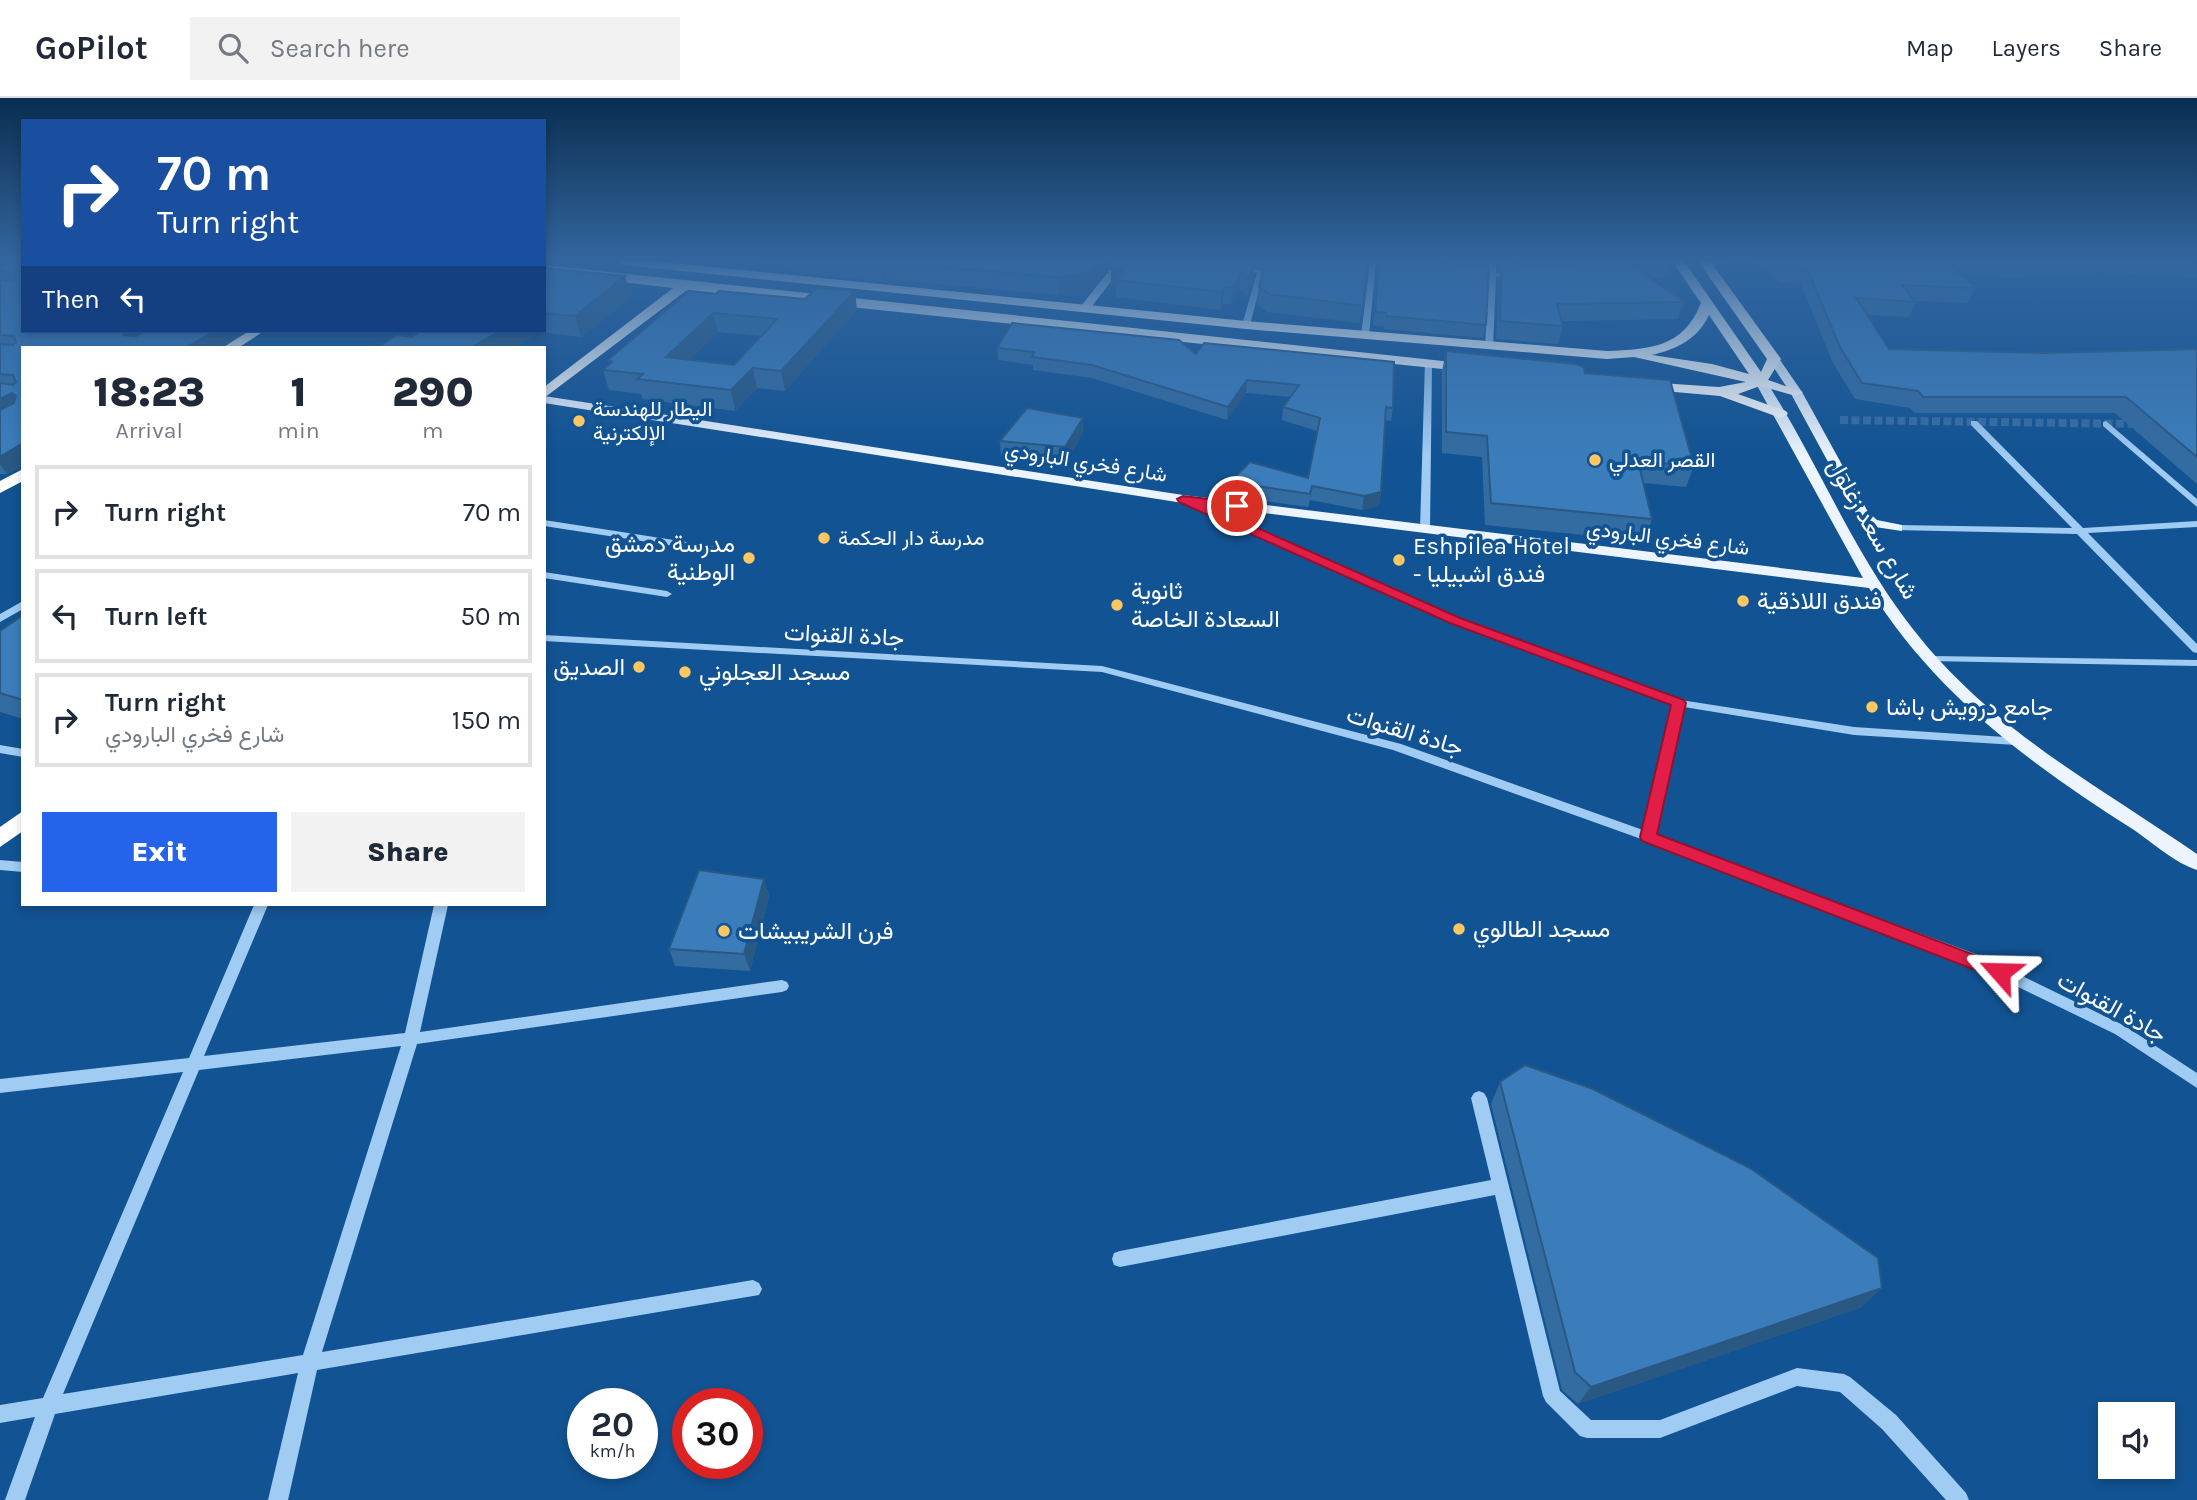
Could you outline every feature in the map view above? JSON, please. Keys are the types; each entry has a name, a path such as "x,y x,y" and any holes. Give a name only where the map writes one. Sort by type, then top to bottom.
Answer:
{"highway":[{"path":"546,395 633,326"},
{"path":"1070,326 1483,369"},
{"path":"1261,326 1580,354 1629,354 1712,368 1796,392"},
{"path":"1629,354 1681,341 1696,331 1698,326"},
{"path":"1723,326 1760,380"},
{"path":"1724,393 1760,380 1768,374 1774,359 1751,326"},
{"path":"232,346 255,333"},
{"path":"1406,339 1423,351 1422,356 1409,362"},
{"path":"1712,368 1731,381 1731,388 1724,393"},
{"path":"1633,384 1724,393 1781,414"},
{"path":"0,488 21,475"},
{"path":"0,839 21,821"}],"main road":[{"path":"1774,359 1796,392 1863,514 1873,523 1897,528"},
{"name":"شارع سعد زغلول","path":"1760,380 1873,584 1902,626 2016,741 2068,780 2195,860"},
{"name":"شارع فخري البارودي","path":"546,397 1183,499 1873,584"}],"street":[{"path":"1365,336 1366,326"},
{"path":"1489,346 1490,326"},
{"path":"1425,528 1428,363"},
{"path":"1974,423 2197,650"},
{"path":"2106,424 2197,504"},
{"path":"1183,499 1455,621 1679,703 1854,731 2016,741"},
{"path":"1897,528 2081,531 2197,524"},
{"path":"546,526 719,551"},
{"path":"546,575 667,593"},
{"path":"0,620 21,605"},
{"name":"جادة القنوات","path":"546,638 1102,669 1397,747 1648,837 1976,960 2120,1030 2197,1081"},
{"path":"1932,659 2197,663"},
{"path":"1648,837 1679,703"},
{"path":"0,750 21,753"},
{"path":"0,865 21,867"},
{"path":"15,1500 48,1408 261,906"},
{"path":"278,1500 310,1360 411,1039 441,906"},
{"path":"0,1086 411,1039 782,986"},
{"path":"1479,1098 1552,1396 1587,1429 1660,1429 1797,1377 1844,1383 1889,1422 1959,1500"},
{"path":"1120,1259 1500,1186"},
{"path":"0,1414 48,1408 310,1360 753,1289"}],"building":[{"path":"0,326 21,326 21,333 124,333 136,336 141,333 212,333 189,346 21,346 21,444 0,457 0,410 14,403 16,396 12,393 0,399 0,383 13,385 16,382 13,375 0,374 0,344 13,345 16,342 14,336 0,335"},
{"path":"647,326 699,326 666,357 734,365 770,326 822,326 781,371 753,368 731,390 637,379 643,374 603,370 612,362 608,360"},
{"path":"1010,326 1046,326 1179,340 1196,354 1204,343 1394,362 1393,408 1386,407 1381,492 1364,496 1312,486 1310,494 1230,482 1250,462 1308,478 1320,418 1283,407 1299,385 1247,380 1228,407 1092,365 1032,357 1034,352 997,348"},
{"path":"1831,326 1874,326 1889,349 2044,353 2197,349 2197,457 2126,397 1923,397 1918,391 1862,383 1840,347"},
{"path":"417,333 496,333 474,346 380,346 397,335 412,337"},
{"name":"القصر العدلي","path":"1446,351 1576,364 1584,367 1585,373 1670,380 1694,466 1638,461 1652,519 1491,503 1487,436 1446,432"},
{"path":"1027,408 1083,418 1065,447 1000,441"},
{"path":"21,616 21,699 0,693 0,631"},
{"name":"فرن الشريبيشات","path":"699,870 764,879 744,954 669,949"},
{"path":"1525,1065 1593,1089 1750,1168 1878,1258 1882,1288 1591,1387 1575,1372 1500,1082"}],"tunnel":[{"path":"1840,420 2144,424"}],"place":[{"name":"اليطار للهندسة الإلكترنية","path":"579,421"},
{"name":"القصر العدلي","path":"1595,460"},
{"name":"مدرسة دار الحكمة","path":"824,538"},
{"name":"مدرسة دمشق الوطنية","path":"749,558"},
{"name":"Eshpilea Hotel - فندق اشبيليا","path":"1399,560"},
{"name":"فندق اللاذقية","path":"1743,601"},
{"name":"ثانوية السعادة الخاصة","path":"1117,605"},
{"name":"الصديق","path":"639,667"},
{"name":"مسجد العجلوني","path":"685,672"},
{"name":"جامع درويش باشا","path":"1872,707"},
{"name":"مسجد الطالوي","path":"1459,929"},
{"name":"فرن الشريبيشات","path":"724,931"}],"route":[{"path":"1237,506 1183,499 1455,621 1679,703 1648,837 1976,960 2000,972"}]}
